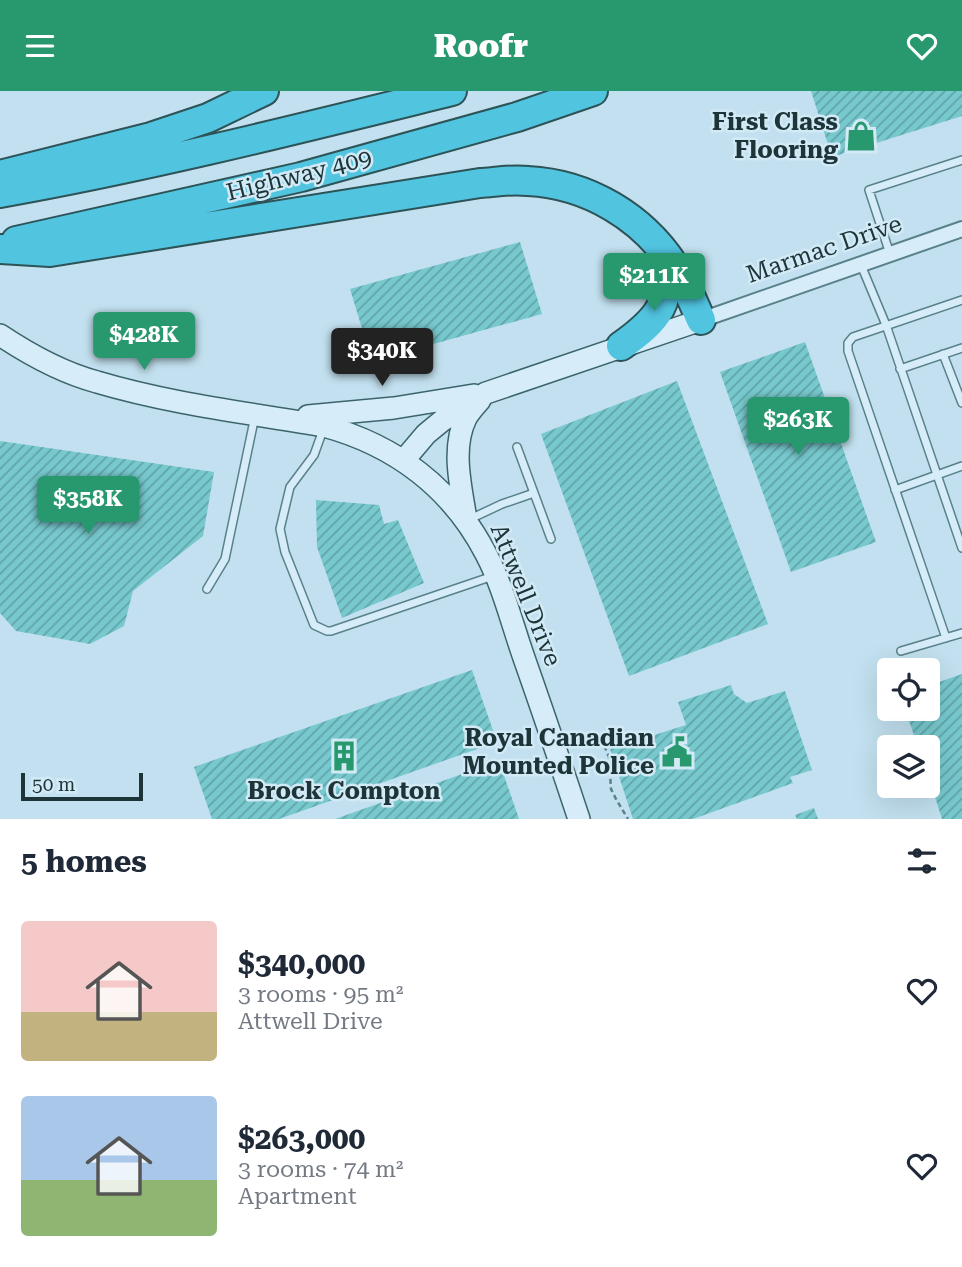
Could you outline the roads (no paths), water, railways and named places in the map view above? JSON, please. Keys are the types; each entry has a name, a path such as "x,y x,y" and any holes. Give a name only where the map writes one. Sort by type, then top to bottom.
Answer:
{"highway":[{"path":"0,175 151,137 208,118 264,91"},
{"name":"Highway 409","path":"0,193 79,179 258,139 452,91"},
{"name":"Highway 409","path":"0,247 107,219 301,177 517,117 593,91"},
{"path":"0,247 50,252 480,183 539,181 561,185 603,201 640,226 670,259 701,320"},
{"path":"621,346 640,333 661,309 666,279 663,250"}],"street":[{"name":"Marmac Drive","path":"404,460 434,427 486,393 962,229"},
{"name":"Attwell Drive","path":"0,335 52,365 95,382 148,395 324,426 363,439 404,460 446,497 467,521 486,555 579,819"},
{"path":"282,418 394,408 486,393"},
{"path":"467,521 460,481 462,427 486,393"}],"lane":[{"path":"890,254 869,190 962,160"},
{"path":"860,264 886,325 962,548"},
{"path":"946,638 848,351 848,343 853,337 962,300"},
{"path":"901,369 962,348"},
{"path":"943,354 962,403"},
{"path":"207,589 225,559 256,414"},
{"path":"324,426 314,454 290,487 280,529 285,552 314,625 331,631 495,576"},
{"path":"517,447 551,538"},
{"path":"895,489 962,466"},
{"path":"467,521 502,504 534,493"},
{"path":"901,652 962,633"}],"place":[{"name":"First Class Flooring","path":"861,136"},
{"name":"Royal Canadian Mounted Police","path":"677,752"},
{"name":"Brock Compton","path":"344,756"}]}
